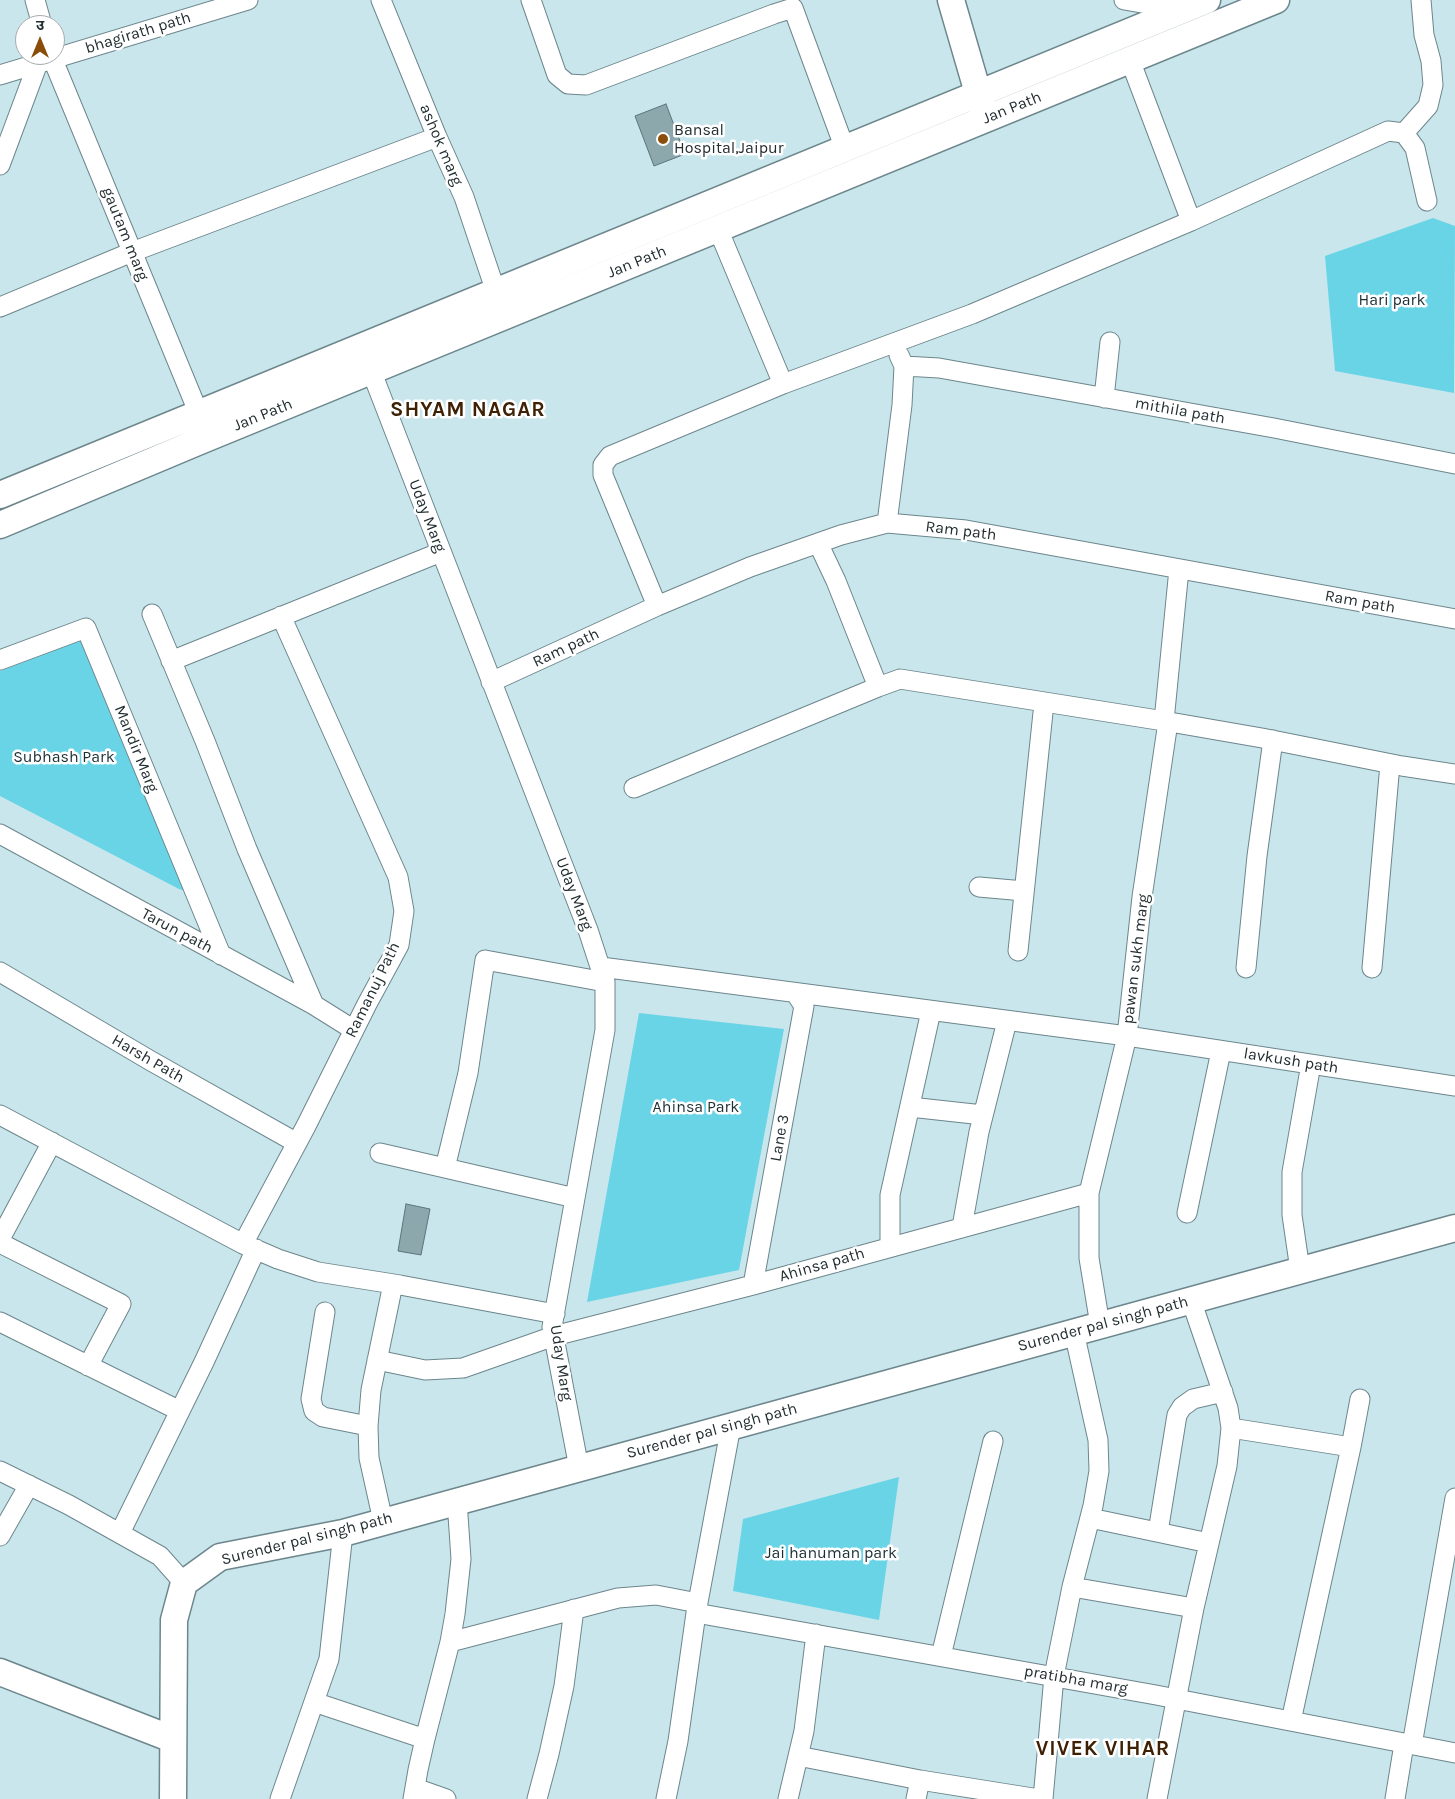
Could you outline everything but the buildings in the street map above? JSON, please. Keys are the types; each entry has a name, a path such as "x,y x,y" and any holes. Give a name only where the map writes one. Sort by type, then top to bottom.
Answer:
{"street":[{"path":"35,0 39,15"},
{"name":"bhagirath path","path":"65,53 201,7 248,0"},
{"name":"ashok marg","path":"381,0 436,138 464,197 496,292"},
{"path":"531,0 557,75 568,84 586,85 774,14 792,4 845,149"},
{"path":"952,0 986,119"},
{"path":"1124,0 1195,5"},
{"name":"Jan Path","path":"0,525 1276,0"},
{"path":"1404,133 1428,106 1433,85 1432,61 1424,35 1421,0"},
{"name":"Jan Path","path":"0,494 1195,5"},
{"path":"1130,60 1191,221"},
{"name":"bhagirath path","path":"0,74 28,65"},
{"path":"0,165 44,65"},
{"name":"gautam marg","path":"50,65 132,252 199,414"},
{"path":"657,606 603,475 603,465 610,456 783,384 972,314 1191,221 1388,131 1404,133 1415,148 1426,201"},
{"path":"0,307 132,252 436,138"},
{"path":"718,228 783,384"},
{"path":"1104,398 1110,342"},
{"path":"887,523 902,406 904,366 894,343"},
{"name":"Uday Marg","path":"361,347 603,974 605,1030 552,1327 579,1468"},
{"name":"mithila path","path":"904,366 939,368 1274,428 1455,464"},
{"name":"Ram path","path":"491,682 657,606 750,566 841,534 887,523 966,530 1455,619"},
{"path":"818,543 836,581 878,687"},
{"path":"172,661 441,552"},
{"name":"pawan sukh marg","path":"1100,1325 1089,1258 1089,1193 1127,1036 1142,897 1166,721 1179,568"},
{"path":"152,614 247,849 314,1005"},
{"name":"Ramanuj Path","path":"120,1533 180,1411 296,1143 399,944 404,911 398,877 281,616"},
{"name":"Mandir Marg","path":"0,660 86,628 221,955"},
{"path":"634,788 878,687 900,680 1166,721 1273,740 1390,764 1455,774"},
{"path":"1018,951 1044,702"},
{"path":"1246,968 1257,856 1273,740"},
{"path":"1372,968 1390,764"},
{"name":"Tarun path","path":"0,834 314,1005 354,1030"},
{"path":"979,887 1024,891"},
{"name":"lavkush path","path":"445,1168 468,1073 485,960 796,994 1127,1036 1455,1086"},
{"name":"Harsh Path","path":"0,972 151,1061 296,1143"},
{"name":"Lane 3","path":"753,1284 804,1006 796,994"},
{"path":"890,1246 890,1195 931,1011"},
{"path":"962,1227 983,1115 1007,1021"},
{"path":"1187,1213 1221,1051"},
{"path":"1300,1270 1292,1215 1292,1172 1311,1064"},
{"path":"910,1107 983,1115"},
{"path":"0,1114 278,1259 318,1272 555,1314"},
{"path":"52,1142 0,1241 121,1304 88,1366"},
{"path":"380,1153 575,1198"},
{"name":"Ahinsa path","path":"377,1360 425,1370 463,1368 554,1336 1089,1193"},
{"name":"Surender pal singh path","path":"184,1583 220,1557 343,1533 1455,1228"},
{"path":"382,1521 369,1458 368,1426 371,1390 393,1284"},
{"path":"1157,1799 1194,1608 1227,1466 1231,1428 1228,1408 1192,1300"},
{"path":"325,1312 311,1399 314,1411 323,1417 368,1426"},
{"path":"0,1322 180,1411"},
{"path":"1044,1799 1054,1676 1072,1586 1090,1518 1099,1471 1098,1440 1074,1332"},
{"path":"1158,1532 1178,1415 1182,1407 1193,1399 1223,1392"},
{"path":"1291,1721 1360,1399"},
{"path":"666,1799 678,1741 697,1608 731,1426"},
{"path":"1231,1428 1351,1447"},
{"path":"941,1656 993,1441"},
{"path":"0,1471 69,1505 160,1556 184,1583 174,1620 173,1799"},
{"path":"0,1536 29,1485"},
{"path":"1395,1799 1408,1744 1455,1498"},
{"path":"446,1799 414,1794 425,1739 450,1642 460,1559 458,1501"},
{"path":"1090,1518 1209,1543"},
{"path":"280,1799 328,1659 343,1533"},
{"path":"1072,1586 1194,1608"},
{"name":"pratibha marg","path":"450,1642 618,1598 656,1595 697,1608 816,1634 1054,1676 1455,1753"},
{"path":"537,1799 564,1686 574,1609"},
{"path":"788,1799 804,1731 816,1634"},
{"path":"0,1672 172,1739"},
{"path":"314,1702 425,1739"},
{"path":"798,1756 920,1780 1039,1799"},
{"path":"916,1799 920,1780"}],"green space":[{"name":"Hari park","path":"1433,218 1455,226 1454,393 1335,371 1325,256"},
{"name":"Subhash Park","path":"82,640 194,894 179,889 0,796 0,671"},
{"name":"Ahinsa Park","path":"639,1013 784,1029 739,1270 587,1302"},
{"name":"Jai hanuman park","path":"899,1477 879,1620 733,1591 743,1519"}],"place":[{"name":"Bansal Hospital,Jaipur","path":"663,139"}],"district":[{"name":"SHYAM NAGAR","path":"468,410"},
{"name":"VIVEK VIHAR","path":"1103,1749"}]}
